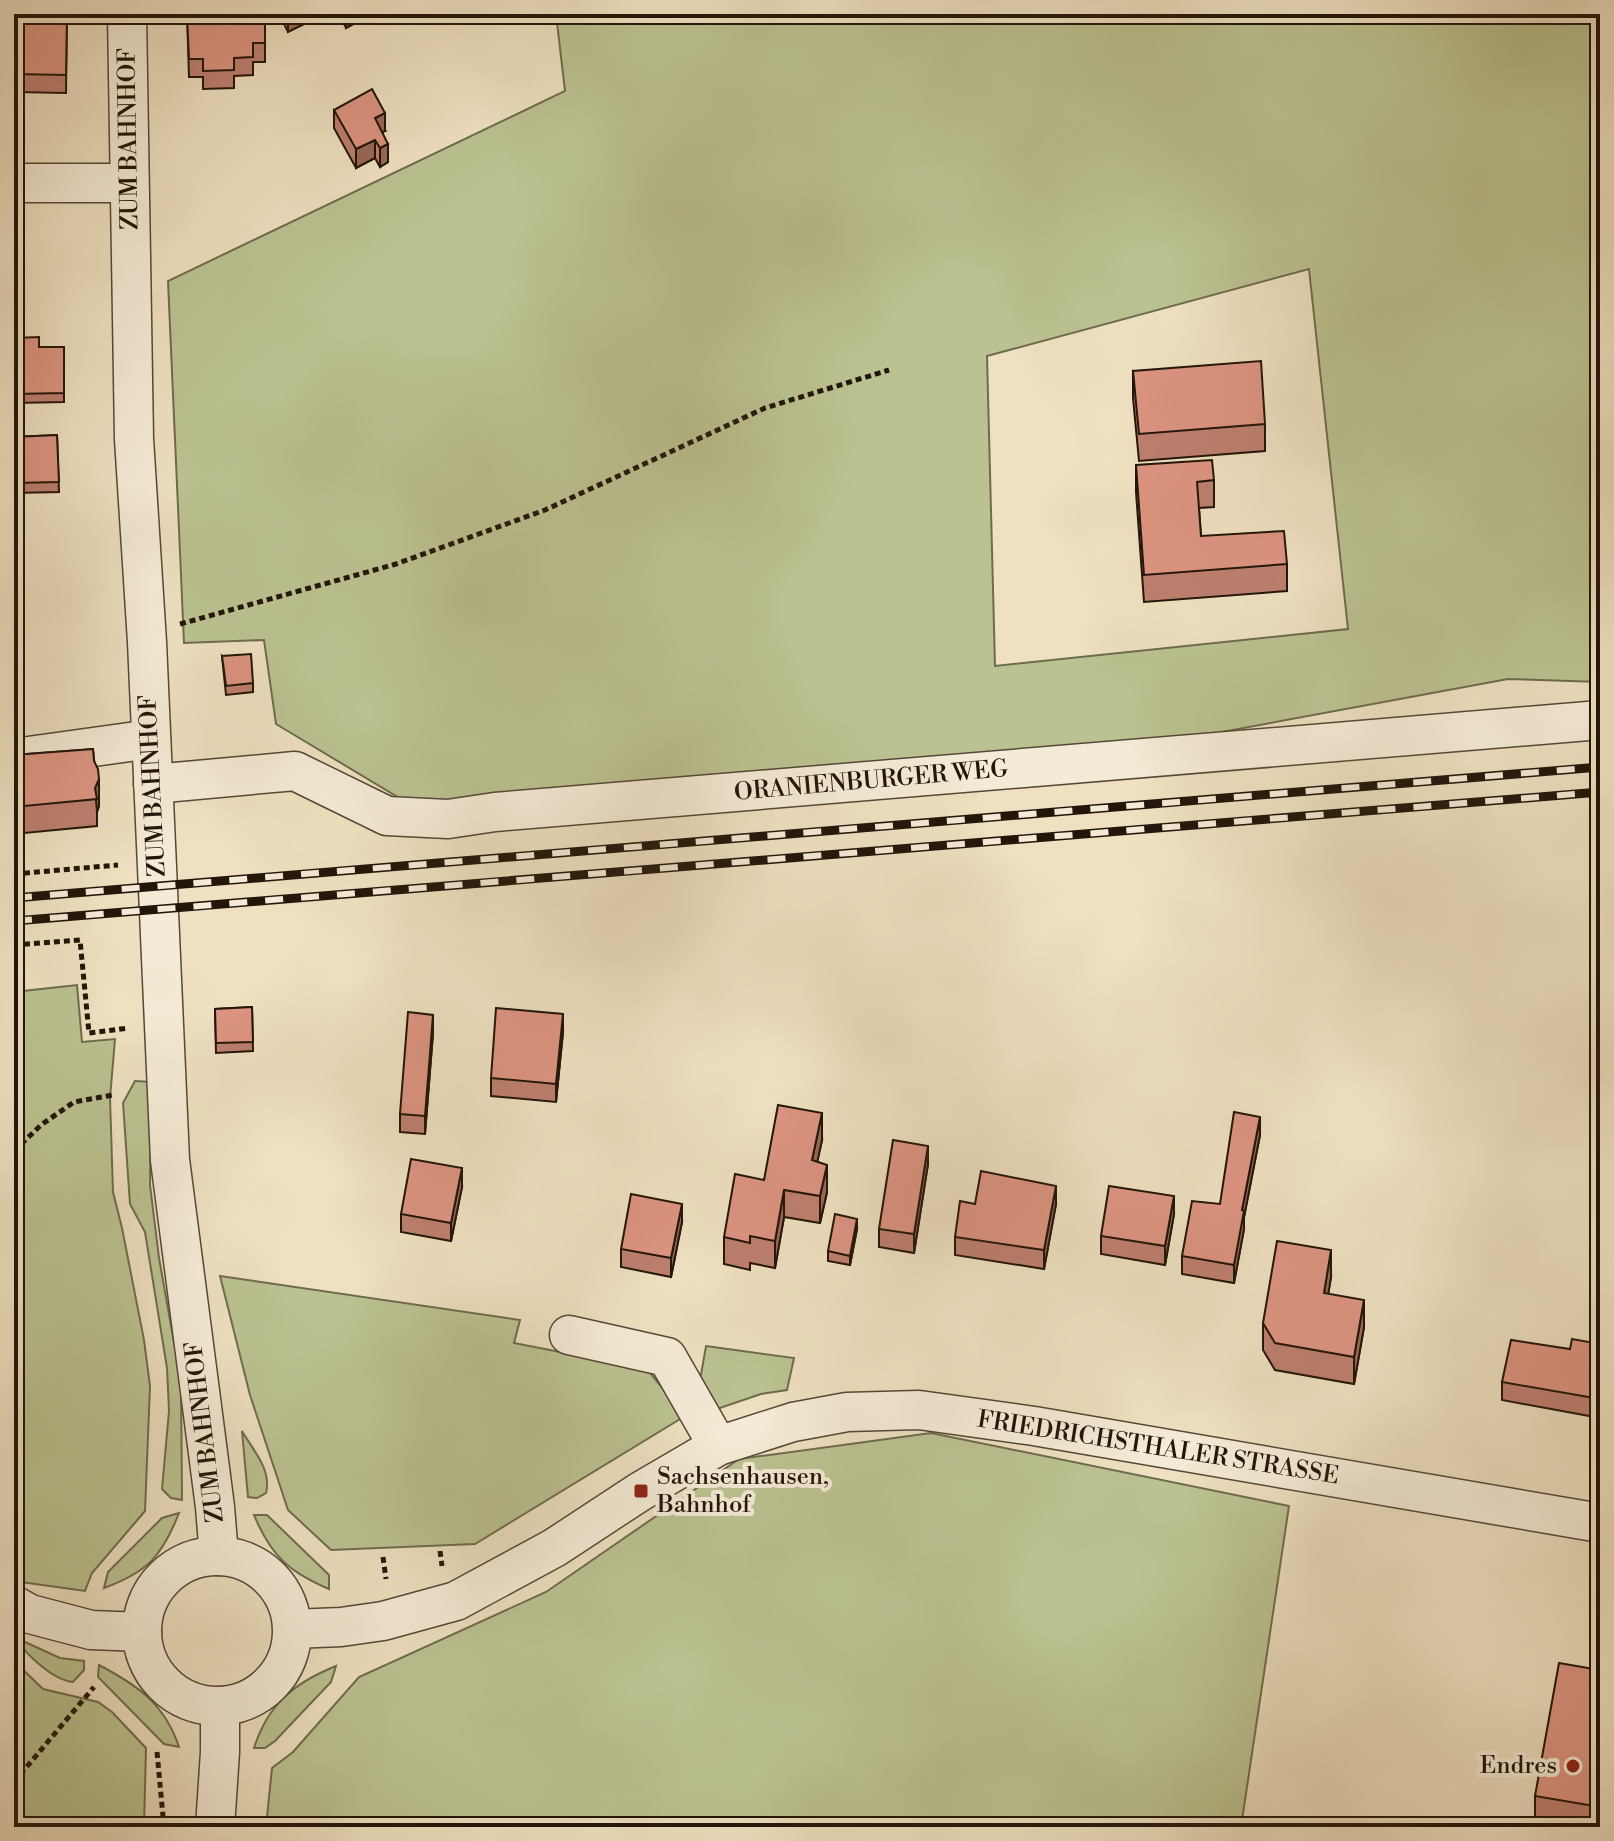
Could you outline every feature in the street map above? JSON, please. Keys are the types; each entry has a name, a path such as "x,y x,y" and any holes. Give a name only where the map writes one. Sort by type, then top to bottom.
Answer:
{"street":[{"name":"ZUM BAHNHOF","path":"127,14 134,439 170,1160 219,1556"},
{"path":"14,183 129,183"},
{"name":"ORANIENBURGER WEG","path":"153,784 295,771 387,816 448,819 495,812 1600,720"},
{"path":"14,758 151,739"},
{"path":"569,1335 667,1357 718,1446"},
{"name":"FRIEDRICHSTHALER STRASSE","path":"293,1629 383,1621 456,1601 554,1548 641,1491 718,1446 793,1422 847,1412 919,1410 1034,1426 1600,1523"},
{"path":"219,1556 241,1560 261,1570 278,1587 289,1606 293,1629 290,1652 279,1674 263,1691 243,1702 220,1706 196,1703 175,1693 158,1676 146,1655 142,1632 152,1593 165,1578 181,1565 199,1558 219,1556"},
{"path":"14,1605 30,1614 91,1630 142,1632"},
{"path":"215,1827 220,1706"}],"path":[{"path":"180,624 396,564 545,510 765,408 889,370"},
{"path":"14,874 118,865"},
{"path":"14,945 80,940 89,1033 130,1028"},
{"path":"14,1151 41,1125 74,1102 113,1095"},
{"path":"440,1551 442,1570"},
{"path":"383,1557 386,1579"},
{"path":"14,1782 94,1687"},
{"path":"157,1752 164,1827"}],"green space":[{"path":"556,14 1600,14 1600,682 1508,679 1200,736 426,814 276,724 264,640 184,643 168,281 565,91","holes":["1309,269 1348,629 995,666 987,356"]},
{"path":"77,985 82,1042 115,1039 110,1098 113,1192 144,1340 150,1386 145,1511 92,1573 85,1591 21,1582 14,1577 14,992"},
{"path":"135,1081 151,1082 150,1185 159,1258 181,1382 182,1500 171,1498 162,1489 169,1411 167,1368 145,1232 130,1204 123,1103"},
{"path":"220,1276 520,1320 514,1343 647,1369 685,1416 475,1544 331,1550 288,1510 250,1395"},
{"path":"706,1346 794,1358 787,1390 761,1394 711,1411 699,1386"},
{"path":"242,1431 266,1476 266,1493 257,1498 248,1497"},
{"path":"931,1433 1289,1506 1241,1827 266,1827 272,1768 293,1752 359,1677 546,1592 739,1459"},
{"path":"179,1513 152,1561 132,1576 104,1588 108,1572 162,1518"},
{"path":"254,1515 267,1515 329,1575 329,1589 303,1576 283,1561 267,1541"},
{"path":"14,1637 60,1658 84,1661 84,1670 73,1682 56,1676 32,1658"},
{"path":"14,1661 43,1689 98,1702 112,1712 146,1748 144,1827 14,1827"},
{"path":"99,1665 126,1680 158,1707 179,1747 164,1744 98,1677"},
{"path":"336,1666 331,1682 275,1741 265,1748 254,1748 267,1719 284,1697 307,1680"}],"building":[{"path":"17,14 67,14 66,75 16,74"},
{"path":"187,14 265,14 265,43 253,43 253,57 234,58 234,70 203,71 203,59 189,59"},
{"path":"372,89 385,113 375,118 388,144 380,148 375,140 356,149 334,110"},
{"path":"39,337 39,347 64,347 64,393 14,394 14,338"},
{"path":"1261,361 1265,424 1139,434 1133,371"},
{"path":"57,435 59,482 14,483 14,437"},
{"path":"1212,460 1214,480 1197,482 1201,536 1284,531 1287,564 1144,575 1136,465"},
{"path":"14,568 18,568 19,623 14,623"},
{"path":"251,654 253,683 226,686 222,656"},
{"path":"93,749 99,779 95,788 97,799 14,807 14,755"},
{"path":"252,1007 253,1042 216,1043 215,1009"},
{"path":"496,1008 563,1014 556,1084 491,1078"},
{"path":"408,1012 433,1015 425,1116 400,1114"},
{"path":"778,1105 822,1113 812,1160 827,1165 820,1196 784,1190 775,1241 750,1236 750,1243 724,1237 735,1174 764,1180"},
{"path":"1234,1112 1260,1117 1234,1265 1182,1256 1192,1201 1220,1204"},
{"path":"893,1140 928,1146 914,1234 879,1229"},
{"path":"411,1159 462,1168 451,1223 401,1214"},
{"path":"981,1171 1056,1186 1044,1250 955,1237 960,1201 975,1204"},
{"path":"1109,1186 1174,1196 1165,1246 1101,1236"},
{"path":"631,1194 682,1204 671,1258 621,1249"},
{"path":"835,1214 857,1219 850,1256 828,1251"},
{"path":"1277,1241 1331,1250 1324,1293 1364,1300 1354,1357 1275,1343 1263,1323"},
{"path":"1572,1339 1600,1344 1600,1399 1502,1382 1511,1340 1570,1349"},
{"name":"Endres","path":"1559,1663 1600,1670 1600,1807 1535,1796"}],"railway":[{"path":"14,898 1600,767"},
{"path":"14,921 1600,792"}],"place":[{"name":"Sachsenhausen, Bahnhof","path":"641,1491"},
{"name":"Endres","path":"1573,1766"}]}
